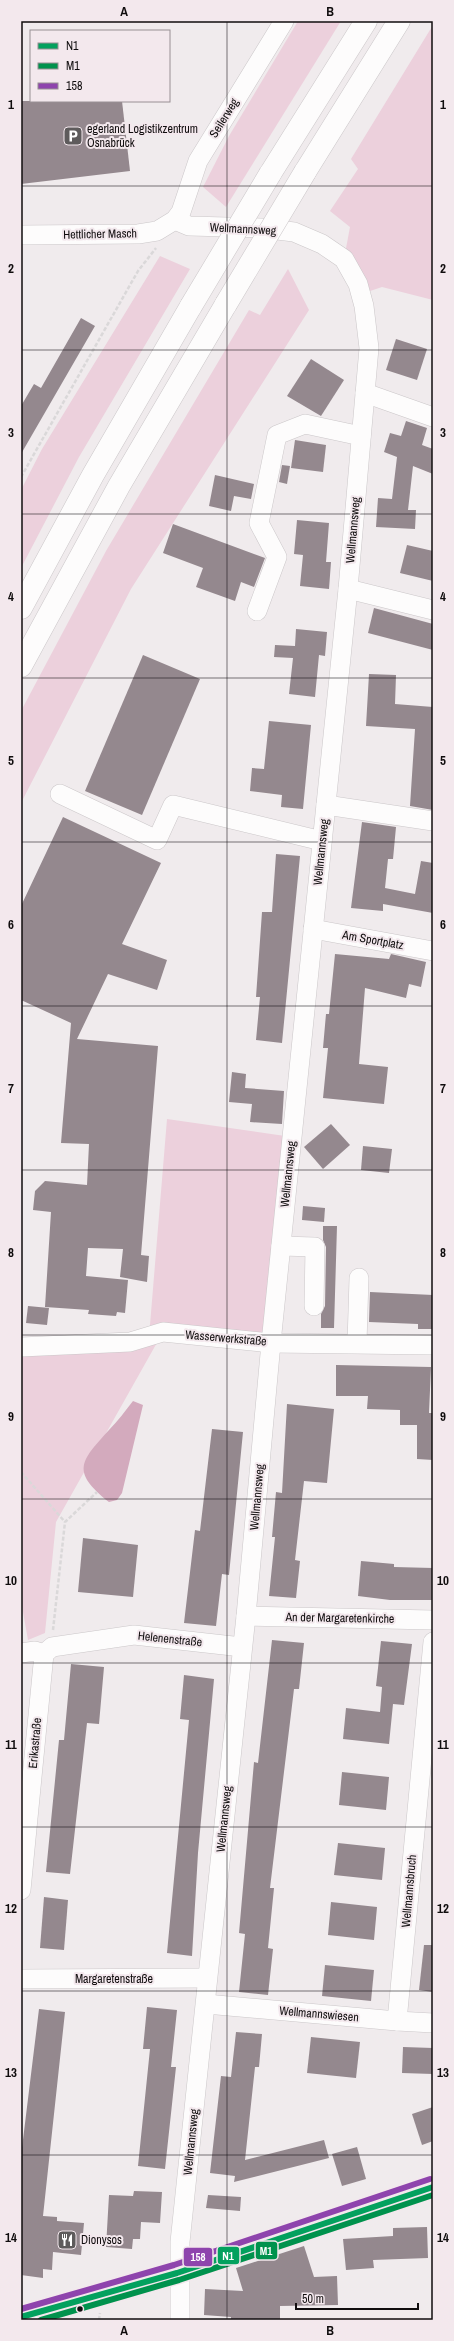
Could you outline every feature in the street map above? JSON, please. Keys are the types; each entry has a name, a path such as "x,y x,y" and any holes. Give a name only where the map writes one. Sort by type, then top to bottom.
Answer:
{"highway":[{"path":"21,608 93,475 191,306 270,174 366,21"},
{"path":"21,666 119,486 305,172 399,21"}],"street":[{"name":"Seilerweg","path":"175,220 181,212 198,161 284,21"},
{"name":"Hettlicher Masch","path":"21,235 138,234 157,231 175,220"},
{"name":"Wellmannsweg","path":"175,220 189,226 261,228 294,232 322,244 344,259 358,284 364,306 369,348 348,589 271,1343 246,1616 180,2242 180,2320"},
{"path":"365,393 433,416"},
{"path":"257,611 276,557 259,523 276,435 305,424 361,436"},
{"path":"348,589 433,610"},
{"path":"60,794 157,840 173,805 322,841"},
{"path":"326,805 433,821"},
{"name":"Am Sportplatz","path":"313,929 433,951"},
{"path":"281,1246 315,1247 314,1306"},
{"path":"357,1343 359,1278"},
{"name":"Wasserwerkstraße","path":"21,1347 130,1342 163,1332 271,1343 433,1345"},
{"name":"An der Margaretenkirche","path":"246,1616 433,1620"},
{"name":"Helenenstraße","path":"21,1653 48,1651 134,1635 242,1647"},
{"name":"Wellmannsbruch","path":"397,2021 427,1761 433,1642"},
{"name":"Erikastraße","path":"21,1890 23,1860 48,1651"},
{"name":"Margaretenstraße","path":"21,1979 207,1978"},
{"name":"Wellmannswiesen","path":"206,2004 433,2023"},
{"path":"21,2317 80,2302 181,2271 433,2187"}],"path":[{"path":"21,477 138,271 156,247 157,231"},
{"path":"21,1472 65,1522"},
{"path":"48,1651 65,1522 97,1492"},
{"path":"100,2313 100,2320"}],"shaded area":[{"path":"298,21 341,21 226,207 203,187 229,136"},
{"path":"433,25 433,300 382,287 361,294 344,259 350,227 330,211 358,169 351,159"},
{"path":"160,256 190,269 79,457 21,568 21,490 42,449"},
{"path":"288,269 309,310 131,589 21,803 21,711 106,551 249,310 260,315"},
{"path":"167,1119 292,1137 271,1343 163,1332 56,1522 45,1633 28,1640 21,1601 21,1355 149,1337"},
{"path":"133,1401 143,1405 122,1493 117,1500 109,1502 89,1482 84,1474 84,1466 86,1458 92,1450"}],"building":[{"name":"egerland Logistikzentrum Osnabrück","path":"21,101 122,102 130,171 21,184"},
{"path":"81,318 95,326 21,454 21,406 34,384 41,388"},
{"path":"396,339 427,349 417,380 386,370"},
{"path":"311,359 344,380 321,416 287,396"},
{"path":"406,421 427,428 422,445 433,449 433,474 413,466 408,510 416,510 415,529 376,527 378,498 392,499 397,457 384,452 390,433 401,436"},
{"path":"295,440 326,445 323,472 291,468"},
{"path":"282,465 290,466 287,484 279,482"},
{"path":"215,475 254,484 251,499 234,496 231,511 209,506"},
{"path":"297,520 329,523 326,562 331,562 329,589 300,586 303,555 294,554"},
{"path":"173,524 265,558 254,587 241,582 235,601 196,587 203,568 163,553"},
{"path":"407,545 433,551 433,581 400,573"},
{"path":"374,608 433,624 433,650 368,633"},
{"path":"296,629 327,632 325,656 319,655 315,697 289,694 293,658 274,657 275,645 295,646"},
{"path":"143,655 200,679 142,815 85,791"},
{"path":"369,674 396,675 395,704 433,707 433,810 410,806 415,729 366,726"},
{"path":"269,721 311,725 303,809 281,807 282,795 250,791 252,768 264,769"},
{"path":"63,817 161,863 122,944 167,960 157,990 108,974 77,1039 158,1046 141,1255 149,1256 147,1282 120,1277 123,1249 88,1248 86,1276 128,1280 125,1313 117,1312 116,1316 88,1314 89,1310 45,1307 51,1212 33,1210 35,1191 45,1181 87,1185 89,1144 61,1143 71,1023 21,1000 21,906"},
{"path":"362,822 396,827 393,859 388,859 385,888 415,894 421,861 433,863 433,913 383,904 383,911 351,908"},
{"path":"276,854 300,856 282,1043 256,1040 260,997 256,997 262,912 272,912"},
{"path":"335,954 389,959 391,954 426,962 421,987 409,984 406,998 365,988 359,1064 388,1067 384,1104 323,1098 328,1048 323,1048 326,1014 329,1014"},
{"path":"232,1072 246,1074 245,1088 284,1091 282,1124 250,1122 252,1104 229,1102"},
{"path":"331,1124 350,1145 323,1169 304,1147"},
{"path":"363,1146 392,1149 389,1173 361,1170"},
{"path":"303,1206 325,1208 324,1222 302,1220"},
{"path":"323,1226 337,1226 334,1328 321,1328 321,1314 325,1306 326,1247 323,1240"},
{"path":"370,1292 433,1295 433,1329 418,1329 418,1324 369,1322"},
{"path":"28,1306 49,1308 47,1325 26,1323"},
{"path":"336,1365 431,1367 429,1413 433,1413 433,1460 417,1459 417,1425 400,1425 400,1410 367,1409 368,1396 336,1396"},
{"path":"287,1404 334,1409 327,1483 304,1481 295,1560 300,1561 296,1598 269,1596 275,1537 272,1537 276,1492 282,1493"},
{"path":"212,1429 243,1432 229,1575 222,1574 216,1626 184,1623 195,1530 200,1531"},
{"path":"83,1538 138,1545 133,1597 78,1592"},
{"path":"361,1561 394,1564 394,1567 433,1568 433,1600 390,1600 358,1596"},
{"path":"272,1640 304,1643 299,1689 294,1689 270,1888 274,1888 268,1948 273,1949 268,1995 239,1992 245,1934 239,1933 254,1762 258,1763"},
{"path":"381,1641 412,1644 404,1705 393,1704 389,1744 343,1739 346,1708 380,1712 382,1687 376,1686"},
{"path":"71,1664 104,1667 99,1724 87,1723 70,1874 46,1872 59,1740 64,1740"},
{"path":"184,1675 214,1679 198,1853 192,1956 167,1953 189,1720 180,1719"},
{"path":"342,1772 389,1777 386,1810 339,1805"},
{"path":"338,1843 385,1848 382,1880 334,1875"},
{"path":"44,1897 68,1900 64,1950 40,1948"},
{"path":"331,1902 377,1907 374,1940 328,1935"},
{"path":"424,1945 433,1945 433,1992 419,1990"},
{"path":"325,1965 374,1970 371,2001 322,1996"},
{"path":"147,2007 177,2010 171,2067 176,2067 165,2169 138,2166 150,2049 143,2049"},
{"path":"39,2009 65,2012 43,2216 57,2217 57,2221 84,2223 81,2255 53,2252 52,2270 43,2269 43,2278 21,2275 21,2156"},
{"path":"236,2032 262,2034 259,2067 255,2067 245,2160 324,2140 329,2158 234,2182 235,2176 210,2173 221,2076 231,2077"},
{"path":"311,2037 360,2042 356,2078 307,2073"},
{"path":"403,2047 433,2048 433,2074 402,2073"},
{"path":"433,2107 433,2141 422,2145 412,2114"},
{"path":"357,2147 366,2179 342,2186 332,2154"},
{"path":"134,2191 162,2192 160,2223 141,2222 140,2239 133,2239 132,2249 106,2247 109,2195 133,2196"},
{"path":"208,2195 241,2197 240,2211 206,2208"},
{"path":"427,2227 428,2258 373,2260 374,2268 346,2270 343,2239 393,2236 393,2228"},
{"path":"304,2246 314,2277 337,2276 338,2305 280,2306 280,2320 231,2320 231,2317 204,2315 205,2289 243,2291 236,2268"}],"transit line":[{"name":"158","path":"21,2309 174,2265 430,2179"},
{"name":"N1","path":"21,2317 177,2273 433,2187"},
{"name":"M1","path":"41,2320 179,2280 433,2195"}],"place":[{"name":"egerland Logistikzentrum Osnabrück","path":"73,136"},
{"name":"Dionysos","path":"67,2240"}]}
